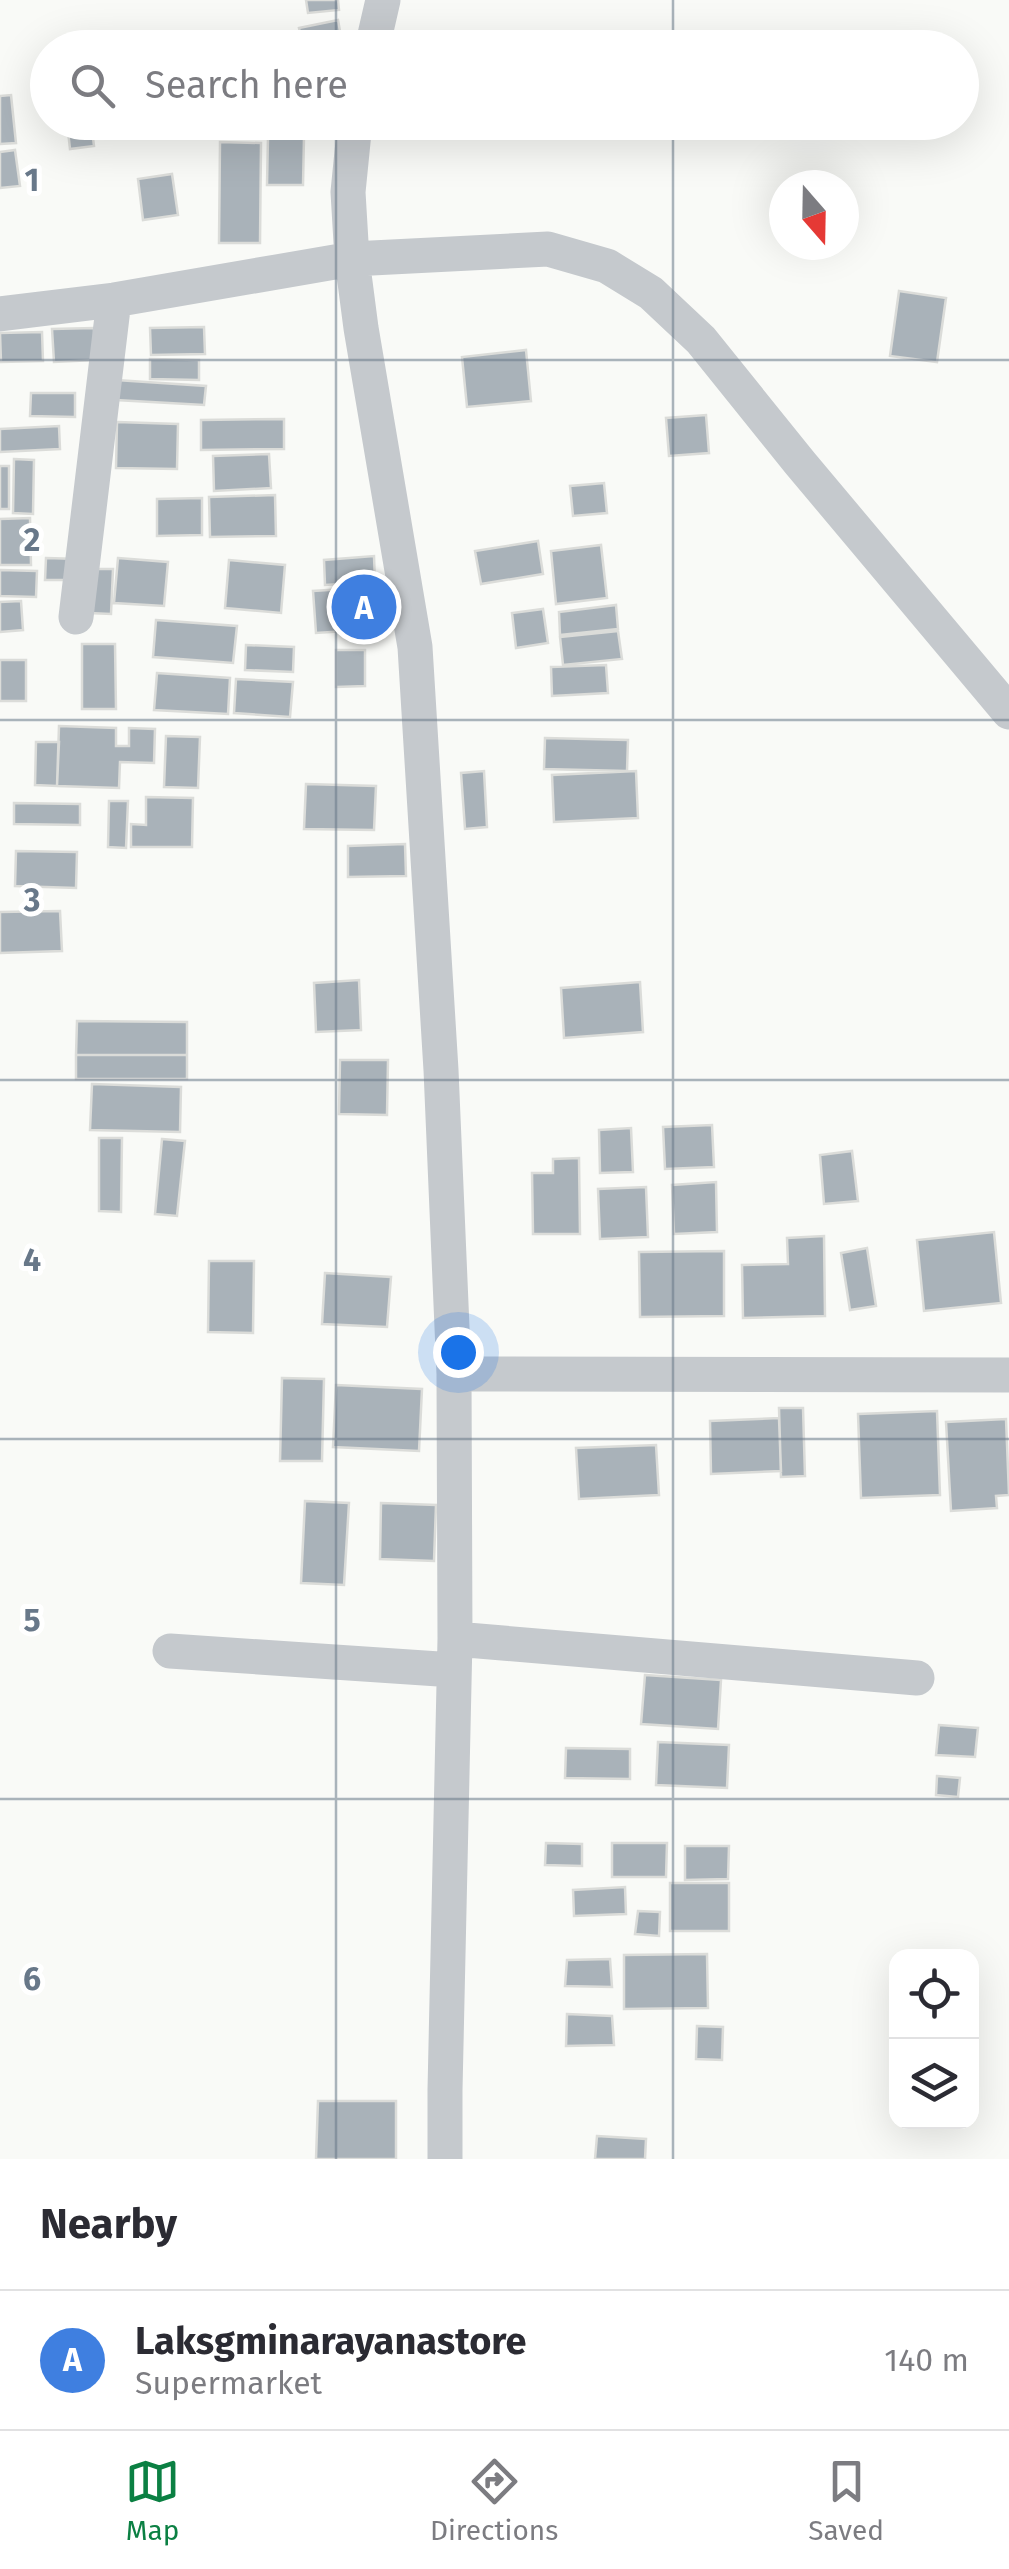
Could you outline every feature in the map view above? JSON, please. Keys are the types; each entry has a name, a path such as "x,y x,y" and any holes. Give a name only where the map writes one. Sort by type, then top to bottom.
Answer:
{"street":[{"path":"376,30 383,0"},
{"path":"353,140 348,192 352,259 415,647 441,1070 454,1374 454,1654 445,2159"},
{"path":"0,314 114,300 352,259 548,249 607,266 651,293 701,340 1009,712"},
{"path":"76,617 114,300"},
{"path":"454,1374 1009,1376"},
{"path":"170,1651 454,1654 917,1678"}],"building":[{"path":"306,0 338,0 339,10 308,13"},
{"path":"338,20 340,30 299,30"},
{"path":"11,95 16,143 0,144 0,96"},
{"path":"69,140 93,140 94,146 70,149"},
{"path":"268,140 304,140 303,185 267,185"},
{"path":"220,142 261,143 260,243 219,243"},
{"path":"15,150 20,186 0,188 0,152"},
{"path":"172,174 178,215 143,220 138,179"},
{"path":"899,291 946,298 937,362 890,356"},
{"path":"204,327 205,354 151,355 150,328"},
{"path":"94,328 95,360 54,362 52,329"},
{"path":"42,332 43,361 1,362 0,333"},
{"path":"526,350 531,401 467,407 462,357"},
{"path":"150,359 199,360 199,380 150,379"},
{"path":"116,380 206,386 204,405 116,400"},
{"path":"31,393 75,393 75,417 30,416"},
{"path":"706,415 709,453 669,456 666,418"},
{"path":"284,419 284,449 201,450 201,420"},
{"path":"117,422 178,424 177,469 116,468"},
{"path":"59,426 60,449 0,452 0,429"},
{"path":"269,454 271,488 214,491 213,456"},
{"path":"14,459 34,460 33,514 13,513"},
{"path":"0,466 9,466 9,509 0,509"},
{"path":"604,483 607,513 573,516 570,486"},
{"path":"275,495 276,536 210,537 209,497"},
{"path":"202,498 202,535 157,536 157,499"},
{"path":"30,518 31,565 0,565 0,519"},
{"path":"538,541 543,574 481,584 475,551"},
{"path":"601,545 607,598 556,604 551,551"},
{"path":"374,556 375,582 325,585 324,560"},
{"path":"46,558 79,559 79,580 45,580"},
{"path":"118,558 168,562 164,606 114,603"},
{"path":"229,560 285,565 281,613 225,608"},
{"path":"92,569 113,569 111,614 89,613"},
{"path":"0,570 37,571 36,597 0,596"},
{"path":"375,587 378,629 316,633 313,591"},
{"path":"21,601 23,630 0,632 0,602"},
{"path":"616,605 618,629 560,635 559,612"},
{"path":"543,609 548,643 516,648 512,613"},
{"path":"156,620 237,626 233,663 153,657"},
{"path":"618,631 622,659 563,665 560,637"},
{"path":"82,644 115,644 116,709 82,709"},
{"path":"246,645 294,647 293,672 245,670"},
{"path":"336,650 365,650 365,686 336,687"},
{"path":"0,660 26,660 26,701 0,701"},
{"path":"606,665 608,693 552,696 551,667"},
{"path":"157,673 230,678 228,714 154,710"},
{"path":"236,679 293,682 290,717 234,713"},
{"path":"59,726 116,728 116,746 129,746 129,728 155,729 154,763 120,762 119,788 57,786"},
{"path":"166,736 200,737 198,788 164,787"},
{"path":"545,738 628,740 627,771 544,769"},
{"path":"36,742 59,742 57,786 35,785"},
{"path":"484,771 487,827 465,829 461,773"},
{"path":"636,771 638,818 554,822 552,775"},
{"path":"306,784 376,786 374,830 304,829"},
{"path":"146,797 193,798 192,847 131,847 131,824 146,825"},
{"path":"109,801 128,801 126,848 108,847"},
{"path":"14,803 80,804 80,825 14,824"},
{"path":"405,844 406,876 348,877 348,846"},
{"path":"16,851 77,852 76,888 15,886"},
{"path":"60,911 62,951 0,953 0,912"},
{"path":"359,980 361,1030 316,1032 314,983"},
{"path":"640,982 643,1032 564,1038 561,988"},
{"path":"77,1021 187,1022 187,1055 76,1055"},
{"path":"76,1055 187,1055 187,1079 76,1079"},
{"path":"340,1060 388,1060 387,1115 339,1114"},
{"path":"92,1084 181,1087 180,1132 90,1130"},
{"path":"712,1125 714,1167 665,1169 663,1127"},
{"path":"631,1128 633,1172 600,1173 599,1130"},
{"path":"99,1138 122,1138 121,1212 99,1211"},
{"path":"162,1139 185,1141 177,1216 155,1214"},
{"path":"852,1151 858,1201 824,1204 820,1155"},
{"path":"579,1158 580,1234 533,1234 532,1173 553,1173 553,1159"},
{"path":"716,1182 717,1232 674,1234 672,1185"},
{"path":"646,1187 648,1237 600,1239 598,1189"},
{"path":"994,1232 1001,1303 924,1311 917,1240"},
{"path":"824,1236 825,1316 743,1318 742,1265 788,1264 787,1238"},
{"path":"867,1248 876,1306 850,1310 841,1253"},
{"path":"724,1251 724,1316 640,1317 639,1252"},
{"path":"209,1261 254,1261 253,1333 208,1332"},
{"path":"325,1273 391,1277 387,1327 322,1324"},
{"path":"282,1378 324,1379 322,1461 280,1461"},
{"path":"336,1385 422,1389 419,1451 333,1447"},
{"path":"779,1408 803,1408 805,1476 781,1477"},
{"path":"937,1411 940,1495 861,1498 858,1414"},
{"path":"779,1418 781,1471 711,1474 710,1421"},
{"path":"1006,1419 1009,1495 996,1496 997,1508 951,1511 946,1422"},
{"path":"656,1445 659,1495 579,1499 576,1448"},
{"path":"305,1501 349,1503 344,1585 301,1583"},
{"path":"381,1503 436,1505 434,1561 380,1559"},
{"path":"645,1675 721,1680 718,1729 641,1724"},
{"path":"939,1725 978,1728 975,1757 936,1755"},
{"path":"658,1742 729,1745 727,1788 656,1785"},
{"path":"566,1748 630,1749 630,1779 565,1778"},
{"path":"937,1776 960,1778 958,1797 936,1795"},
{"path":"546,1843 582,1844 582,1866 545,1865"},
{"path":"612,1843 667,1843 666,1877 612,1877"},
{"path":"685,1846 729,1846 728,1879 685,1880"},
{"path":"670,1883 729,1883 729,1931 670,1931"},
{"path":"625,1887 626,1914 574,1916 573,1890"},
{"path":"638,1911 660,1912 659,1936 635,1934"},
{"path":"707,1954 708,2008 624,2009 624,1955"},
{"path":"610,1959 612,1987 565,1986 567,1960"},
{"path":"567,2014 612,2016 614,2045 566,2046"},
{"path":"697,2026 723,2027 722,2060 696,2059"},
{"path":"318,2101 396,2101 396,2159 316,2159"},
{"path":"597,2136 646,2139 645,2159 595,2159"}],"place":[{"name":"Laksgminarayanastore","path":"364,607"}]}
